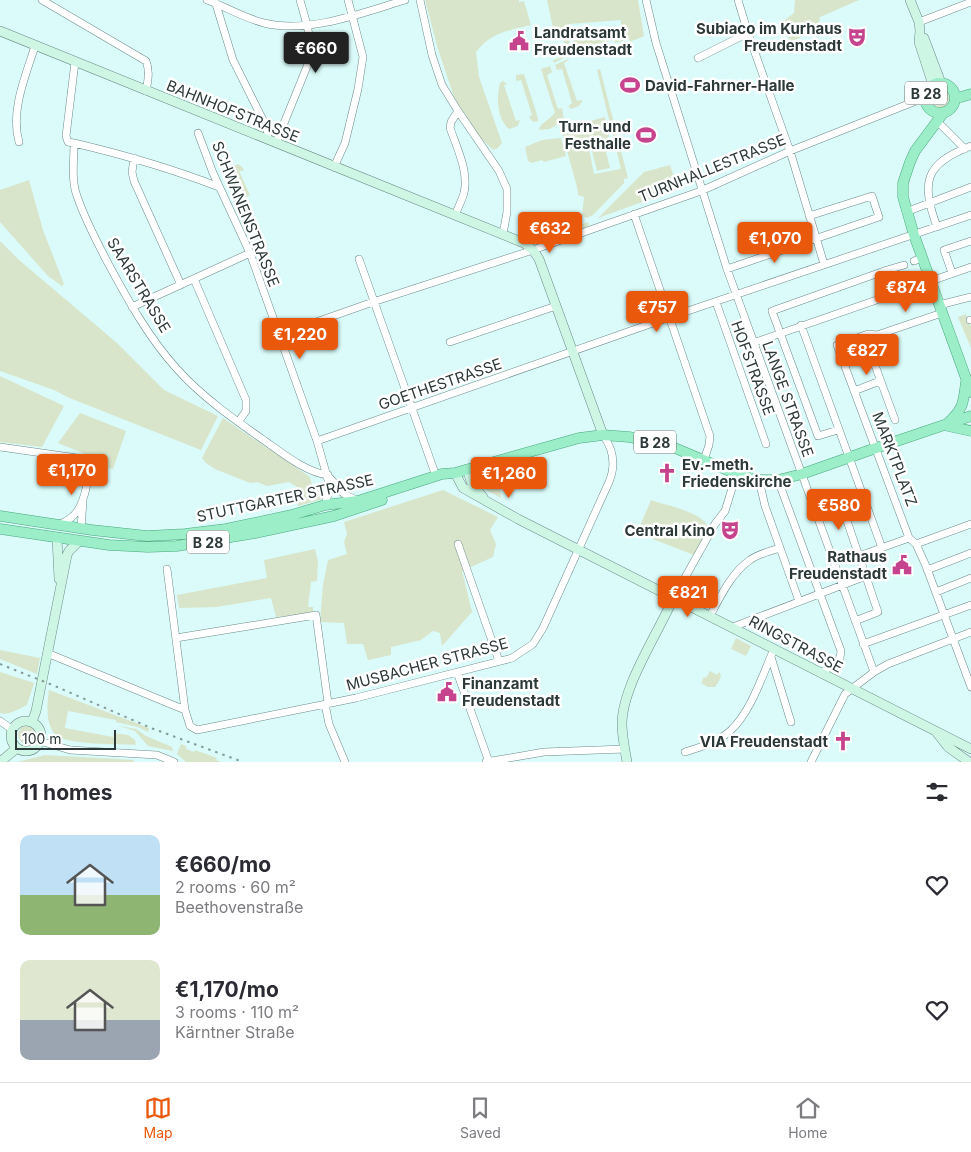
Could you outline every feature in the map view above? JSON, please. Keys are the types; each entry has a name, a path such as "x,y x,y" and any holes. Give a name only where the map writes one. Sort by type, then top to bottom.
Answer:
{"main road":[{"name":"B 28","path":"924,140 932,115 926,97 928,90 937,84 951,87 955,97 952,106 944,112 938,122 924,140 915,151 906,173 902,193 914,235 918,260 931,281 971,392"},
{"name":"B 28","path":"955,97 971,94"},
{"name":"B 28","path":"930,108 944,112"},
{"name":"STUTTGARTER STRASSE","path":"944,426 959,412 964,402 966,380"},
{"name":"STUTTGARTER STRASSE","path":"0,516 147,536 185,534 246,525 292,515 324,505 358,501 436,476 579,438 603,435 663,443 739,475 759,480 778,480 802,474 971,416"},
{"name":"STUTTGARTER STRASSE","path":"944,426 971,431"},
{"name":"STUTTGARTER STRASSE","path":"0,529 79,542 148,547 177,546 255,533 334,516 444,480 455,472"},
{"name":"B 28","path":"334,516 337,511 358,501"},
{"path":"57,538 59,525"},
{"path":"79,542 81,528"}],"street":[{"path":"42,0 146,62 148,67 146,91"},
{"path":"207,0 241,15 265,23 287,27 352,16 404,0"},
{"path":"276,143 312,51 300,0"},
{"path":"334,167 345,143 358,90 363,57 348,0"},
{"path":"420,0 432,55 442,85 499,172 507,189 508,212 503,234"},
{"name":"LANGE STRASSE","path":"646,0 654,39 727,269 874,672"},
{"path":"738,0 790,151 824,264"},
{"path":"910,0 937,84"},
{"path":"215,2 233,60 266,126 268,134 266,139"},
{"path":"920,27 954,8 971,2"},
{"name":"BAHNHOFSTRASSE","path":"0,31 503,234 524,243 533,250"},
{"path":"698,58 748,33"},
{"path":"19,142 17,136 17,111 21,90 35,46"},
{"name":"SAARSTRASSE","path":"75,62 66,136 68,142 74,143 74,179 77,196 90,230 132,307 152,337 178,370 200,391 277,449 314,472 328,475"},
{"name":"TURNHALLESTRASSE","path":"279,335 533,250 701,191 790,151 926,97"},
{"path":"455,215 464,194 466,183 464,169 450,128 451,122 458,111"},
{"path":"937,227 929,203 928,185 933,172 940,162 952,154 968,148 938,122"},
{"name":"SCHWANENSTRASSE","path":"198,133 219,187 250,253 317,441 330,487 327,501 324,505"},
{"path":"74,143 173,169 219,187"},
{"path":"134,158 132,172 134,181 181,285"},
{"path":"906,212 971,187"},
{"path":"727,269 878,217 872,196 809,216"},
{"path":"634,214 710,436 704,460"},
{"name":"GOETHESTRASSE","path":"317,441 670,317 971,215"},
{"path":"952,273 944,250 971,241"},
{"path":"533,250 542,265 603,435"},
{"path":"132,307 250,253"},
{"path":"360,259 410,408 436,476"},
{"path":"838,430 818,436 772,311 887,270 904,266"},
{"path":"753,343 971,267"},
{"path":"887,270 895,292"},
{"path":"194,279 246,400 246,411 239,421"},
{"name":"MARKTPLATZ","path":"916,544 909,538 837,345 868,334 877,335 971,297"},
{"name":"HOFSTRASSE","path":"716,302 766,444"},
{"path":"450,342 556,306"},
{"path":"801,325 882,548"},
{"path":"877,335 871,343 870,351 894,420"},
{"path":"854,391 880,382"},
{"name":"MUSBACHER STRASSE","path":"185,710 190,726 197,730 211,728 388,691 512,658 533,644 542,628 612,475 614,460 609,444 603,435"},
{"path":"0,447 77,458 83,462 87,469 87,482 83,499 81,528"},
{"name":"RINGSTRASSE","path":"467,469 472,484 487,500"},
{"name":"RINGSTRASSE","path":"455,472 463,488 518,519 733,627 773,653 853,689 933,729 969,762"},
{"name":"SCHWANENSTRASSE","path":"328,475 344,494 358,501"},
{"path":"627,762 622,724 625,703 631,685 673,598 715,524 723,515 734,482 739,475"},
{"path":"759,480 765,506 799,602"},
{"path":"778,480 842,655 821,674"},
{"path":"59,525 73,516 83,499"},
{"path":"855,621 878,612 846,518 868,509"},
{"path":"971,524 916,544 971,687"},
{"path":"57,538 60,590"},
{"path":"860,556 909,538"},
{"path":"32,722 36,711 69,551 79,542"},
{"path":"458,544 499,661"},
{"path":"710,616 725,589 743,565 751,559 780,548"},
{"path":"927,570 971,553"},
{"path":"47,653 185,710 167,569"},
{"path":"733,627 820,592 866,576"},
{"path":"936,592 971,578"},
{"path":"864,644 971,605"},
{"path":"176,638 316,616 329,724 345,762"},
{"path":"810,762 845,694 888,664 971,632"},
{"path":"773,653 791,722"},
{"path":"685,752 709,744 730,732 745,710 773,653"},
{"path":"963,665 971,662"},
{"path":"457,672 488,762 544,752 625,749"},
{"path":"0,721 13,730"},
{"path":"20,722 32,722 38,727 40,732 40,742 34,749 29,751 17,748 11,737 13,730 20,722"},
{"path":"40,742 70,750 157,755 174,762"},
{"name":"RINGSTRASSE","path":"949,742 971,749"},
{"path":"0,762 17,748"}],"green space":[{"path":"425,0 524,1 531,25 494,36 476,52 479,77 502,143 498,148 493,150 480,137 454,97 438,49"},
{"path":"547,0 638,0 644,36 630,42 629,39 615,43 614,40 572,50 571,44 575,40 621,35 621,20 569,24 569,55 554,63 553,60 560,58 560,55 566,53 562,31 553,28"},
{"path":"795,0 859,0 820,17 818,27 791,43 781,23 794,13"},
{"path":"568,59 564,63 577,101 583,100 579,106 571,109 568,106 572,103 562,69 557,70 555,65"},
{"path":"550,66 552,72 547,75 558,109 562,108 564,120 550,129 539,130 555,113 541,69"},
{"path":"600,69 628,178 624,179 624,183 593,215 587,218 582,216 584,197 578,195 561,129 605,117 611,148 609,148 608,144 589,149 594,174 621,169 597,70"},
{"path":"524,74 538,121 533,122 529,117 532,115 521,80 516,81 516,75"},
{"path":"503,81 507,84 504,85 516,121 520,120 518,126 509,129 500,114 498,101 500,83"},
{"path":"940,88 947,91 950,98 947,105 940,108 933,105 930,98 933,91"},
{"path":"561,138 566,156 544,162 542,160 532,163 528,161 525,147 542,140"},
{"path":"605,148 610,168 597,171 592,151"},
{"path":"238,164 243,168 244,171 239,171 250,195 244,198 238,175 234,169 230,172 229,168"},
{"path":"670,165 678,189 598,218 644,172"},
{"path":"29,180 43,230 64,284 62,286 48,276 0,222 0,190"},
{"path":"576,212 578,221 553,230 552,228 557,225 556,217"},
{"path":"588,222 589,226 547,240 546,237"},
{"path":"0,241 19,260 117,343 164,390 218,416 201,450 67,397 54,390 0,371"},
{"path":"966,314 971,327 971,348 958,317"},
{"path":"0,376 64,406 42,447 0,442"},
{"path":"80,413 126,431 113,469 99,466 85,454 58,443"},
{"path":"223,418 310,477 312,485 318,486 324,492 323,499 298,506 294,488 297,487 289,482 267,486 257,482 250,483 215,469 206,463 202,458"},
{"path":"495,467 508,473 500,482 501,498 486,490 480,479 486,471"},
{"path":"443,490 498,517 490,530 496,544 493,557 462,571 472,612 442,646 440,633 433,631 421,640 391,647 391,655 368,660 363,644 347,644 344,623 320,622 323,585 328,560 347,554 344,542 347,534 344,522"},
{"path":"651,500 691,513 704,521 708,527 694,555 637,533"},
{"path":"315,549 318,561 317,581 311,582 308,607 313,607 313,613 276,617 271,598 216,607 179,608 177,595 267,578 264,560"},
{"path":"736,638 751,646 746,656 731,649"},
{"path":"0,650 40,658 37,674 0,659"},
{"path":"710,671 717,675 719,672 721,675 715,687 708,687 701,683"},
{"path":"0,672 34,683 27,705 10,713 0,713"},
{"path":"49,690 149,728 148,732 138,727 116,722 116,720 68,711 65,728 113,737 114,733 128,735 135,740 136,745 70,741 62,738 52,731 48,720"},
{"path":"27,726 35,731 36,735 31,743 27,744 19,739 18,735 23,727"},
{"path":"119,726 136,729 146,736 172,747 173,751 148,746 135,731"},
{"path":"181,744 186,746 186,749 194,752 195,750 217,758 216,760 221,762 186,762 177,754"},
{"path":"45,755 134,760 133,762 17,762"}],"railway":[{"path":"0,664 151,728 243,762"}],"place":[{"name":"Subiaco im Kurhaus Freudenstadt","path":"857,37"},
{"name":"Landratsamt Freudenstadt","path":"519,41"},
{"name":"David-Fahrner-Halle","path":"630,85"},
{"name":"Turn- und Festhalle","path":"646,135"},
{"name":"Ev.-meth. Friedenskirche","path":"667,473"},
{"name":"Central Kino","path":"730,530"},
{"name":"Rathaus Freudenstadt","path":"902,565"},
{"name":"Finanzamt Freudenstadt","path":"447,692"},
{"name":"VIA Freudenstadt","path":"843,741"}]}
